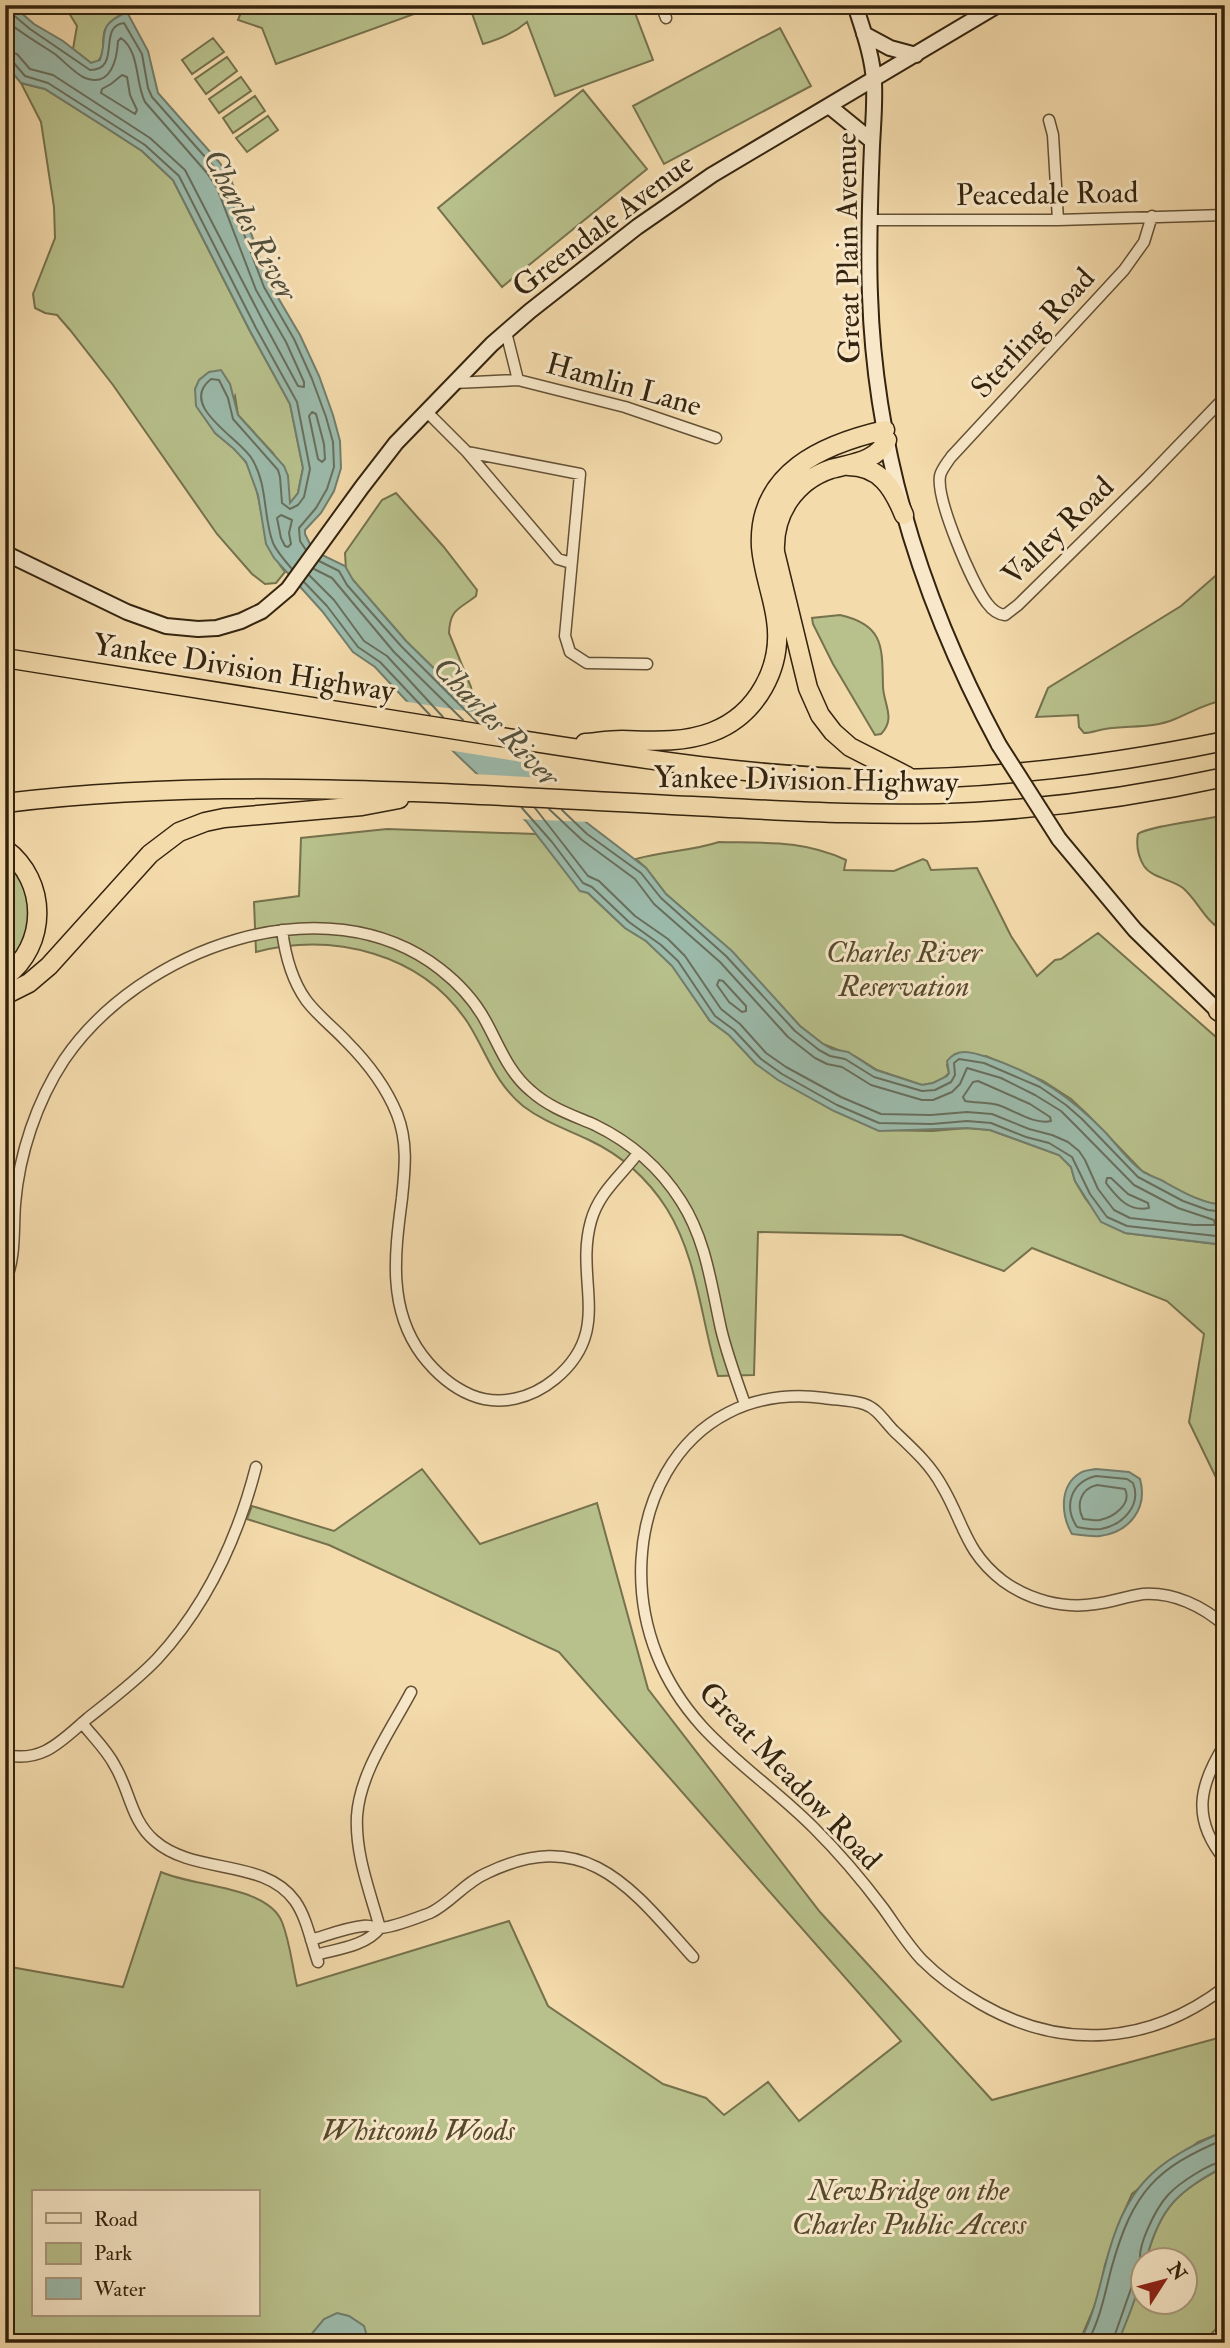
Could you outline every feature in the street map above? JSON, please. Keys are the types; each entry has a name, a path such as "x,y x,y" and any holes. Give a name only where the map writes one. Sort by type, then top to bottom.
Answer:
{"highway":[{"path":"554,745 685,739 713,732 741,715 766,683 776,648 776,620 761,542 765,515 772,500 788,475 813,455 845,441 886,435 881,450 866,460 821,473 806,482 786,504 776,529 774,544 777,566 808,688 820,715 833,732 850,747 912,779"},
{"path":"838,467 860,466 883,478 895,494 904,515"},
{"name":"Yankee Division Highway","path":"5,658 554,745 753,773 912,779 1040,772 1158,755 1225,741"},
{"name":"Yankee Division Highway","path":"5,803 82,794 193,788 301,788 858,813 958,812 1077,803 1221,779"},
{"path":"5,995 29,983 49,966 150,854 187,828 224,818 362,806 430,794"},
{"path":"5,849 20,863 30,878 38,912 35,936 29,950 15,969 5,977"}],"main road":[{"name":"Great Plain Avenue","path":"855,5 874,81 870,220 871,319 876,376 904,515 940,622 975,700 999,745 1059,839 1128,922 1223,1015"},
{"name":"Greendale Avenue","path":"5,553 157,624 208,629 241,621 269,607 288,589 378,465 426,411 506,332 598,257 712,175 998,5"},
{"path":"864,34 890,48 916,55"},
{"path":"829,106 872,141"}],"street":[{"path":"661,5 666,18"},
{"path":"1049,120 1053,135 1058,220"},
{"name":"Peacedale Road","path":"870,220 1058,220 1225,215"},
{"name":"Sterling Road","path":"940,477 951,457 1124,270 1144,242 1152,216"},
{"name":"Hamlin Lane","path":"506,332 518,380"},
{"name":"Hamlin Lane","path":"454,383 518,380 625,407 716,438"},
{"name":"Valley Road","path":"940,477 946,509 960,551 986,602 997,614 1005,615 1147,478 1225,397"},
{"path":"426,411 467,452 558,559 570,563"},
{"path":"467,452 580,474 565,636 570,652 587,663 647,664"},
{"path":"282,930 292,973 305,998 367,1065 388,1095 399,1120 405,1161 395,1257 399,1302 409,1332 420,1352 433,1368 455,1386 470,1395 486,1399 522,1398 552,1382 572,1360 581,1346 589,1321 586,1253 592,1217 609,1185 638,1153"},
{"path":"5,1282 13,1250 18,1181 27,1142 52,1081 76,1044 98,1020 119,1001 168,969 231,942 282,930 346,930 382,940 420,956 447,975 471,1000 509,1066 526,1087 550,1105 600,1127 638,1153 676,1193 698,1236 709,1269 723,1338 745,1404"},
{"name":"Great Meadow Road","path":"1225,1626 1197,1606 1159,1595 1143,1594 1078,1605 1050,1602 1025,1594 1000,1579 980,1559 965,1536 945,1491 931,1468 868,1406 799,1395 772,1397 745,1404 712,1422 680,1451 659,1484 647,1523 641,1573 647,1623 663,1669 679,1699 715,1742 782,1797 825,1839 861,1880 927,1965 964,1994 996,2012 1051,2032 1083,2036 1111,2036 1138,2031 1178,2017 1225,1987"},
{"path":"5,1764 45,1752 147,1669 178,1633 213,1579 232,1542 256,1467"},
{"path":"380,1928 361,1860 357,1828 358,1808 371,1769 411,1692"},
{"path":"82,1723 116,1766 134,1815 149,1836 179,1857 254,1874 277,1884 299,1907 317,1958 371,1937 380,1928 434,1911 476,1878 495,1869 536,1858 563,1857 589,1863 622,1882 644,1902 693,1957"},
{"path":"1225,1744 1206,1778 1202,1805 1207,1832 1225,1860"},
{"path":"5,1755 33,1757"},
{"path":"311,1940 359,1927 380,1928"}],"green space":[{"path":"64,5 123,5 127,12 108,25 97,63 91,63 73,49 77,26"},
{"path":"244,5 426,5 428,9 276,64 262,28 238,20"},
{"path":"469,5 632,5 653,60 555,96 527,22 507,35 483,44"},
{"path":"780,28 811,86 664,164 633,106"},
{"path":"213,38 224,52 192,74 182,60"},
{"path":"227,57 237,71 206,94 195,79"},
{"path":"241,77 251,91 219,113 209,99"},
{"path":"21,83 45,89 105,127 142,151 173,180 290,404 303,468 298,493 290,503 287,494 288,476 273,453 238,415 235,396 215,433 241,455 253,477 270,546 285,572 276,583 265,584 252,574 217,534 113,385 70,330 57,315 35,308 33,294 55,238 54,207 41,122"},
{"path":"583,90 647,169 502,287 438,208"},
{"path":"255,96 265,111 233,133 223,118"},
{"path":"268,116 278,130 247,152 236,138"},
{"path":"396,493 443,546 477,590 476,596 451,618 449,633 471,687 472,693 468,702 406,641 346,570 345,553 382,500"},
{"path":"1225,561 1225,700 1158,724 1087,733 1079,727 1078,715 1036,717 1048,688 1181,606 1221,571"},
{"path":"840,615 866,625 878,640 888,712 888,723 881,734 875,735 813,624 812,618"},
{"path":"1225,815 1225,932 1212,923 1183,888 1147,870 1140,858 1137,842 1138,834 1144,831"},
{"path":"387,829 536,834 582,890 673,966 710,1021 729,1035 756,1064 881,1130 990,1130 1059,1155 1071,1167 1075,1181 1097,1213 1125,1233 1225,1245 1225,1496 1189,1422 1204,1334 1167,1301 1032,1248 1004,1271 902,1235 758,1232 754,1375 718,1376 686,1248 660,1198 633,1169 612,1153 539,1117 513,1097 498,1077 468,1023 449,999 401,964 374,954 345,947 315,945 285,946 256,952 254,902 299,896 301,838"},
{"name":"Charles River Reservation","path":"719,842 784,844 814,849 846,860 844,870 894,871 923,859 931,870 977,868 1011,936 1037,976 1055,960 1061,959 1098,933 1225,1045 1225,1205 1209,1203 1185,1194 1142,1171 1071,1099 1043,1081 986,1056 947,1065 949,1073 943,1079 922,1085 877,1070 856,1057 823,1044 800,1026 731,951 666,894 636,859"},
{"path":"5,858 25,886 30,900 30,921 19,951 5,966"},
{"path":"422,1469 480,1544 597,1503 648,1689 820,1912 992,2100 1225,2036 1225,2131 1198,2142 1132,2194 1105,2265 1098,2298 1079,2343 5,2343 5,1966 123,1987 161,1872 246,1894 274,1910 285,1930 297,1986 509,1921 548,2006 663,2084 706,2098 724,2115 768,2082 799,2121 901,2041 559,1652 329,1545 247,1519 252,1506 334,1531"},
{"path":"1225,2166 1225,2319 1203,2343 1118,2343 1128,2314 1128,2316 1198,2316 1198,2246 1150,2246 1164,2214 1194,2184"}],"water":[{"path":"5,5 12,5 34,24 63,41 91,63 100,60 106,27 127,12 148,51 158,93 220,163 231,180 270,284 300,335 319,376 340,441 341,468 334,491 321,513 305,530 310,544 320,554 345,566 353,580 406,641 507,740 578,816 646,868 666,894 732,951 800,1026 823,1044 848,1052 876,1070 922,1085 947,1076 947,1061 961,1052 978,1054 1023,1071 1079,1108 1144,1172 1200,1200 1225,1205 1225,1245 1125,1233 1101,1222 1075,1181 1071,1167 1059,1155 990,1130 967,1128 879,1131 834,1111 778,1080 756,1064 729,1035 710,1021 672,966 646,941 625,928 588,893 580,891 526,821 454,752 375,667 353,652 322,611 274,558 266,544 258,495 246,462 215,433 196,406 195,389 199,380 209,372 221,370 230,384 238,415 284,466 288,476 290,503 298,493 303,468 290,404 173,180 142,151 105,127 45,89 21,83 5,64"},
{"path":"1096,1469 1129,1472 1140,1479 1142,1490 1139,1509 1128,1524 1111,1534 1072,1534 1064,1510 1065,1493 1068,1485 1080,1473"},
{"path":"1225,2131 1225,2166 1194,2184 1173,2203 1164,2214 1150,2246 1128,2246 1129,2316 1118,2343 1079,2343 1092,2315 1113,2239 1133,2197 1145,2180 1160,2167 1200,2142"},
{"path":"337,2313 349,2316 364,2326 369,2343 304,2343 324,2319"}],"pier":[{"path":"402,701 484,714 534,764 448,750"},
{"path":"473,774 547,778 590,822 518,819 492,796"}],"water label":[{"name":"Charles River","path":"250,225"},
{"name":"Charles River","path":"496,722"}],"park label":[{"name":"Whitcomb Woods","path":"418,2130"},
{"name":"NewBridge on the Charles Public Access","path":"909,2207"}]}
